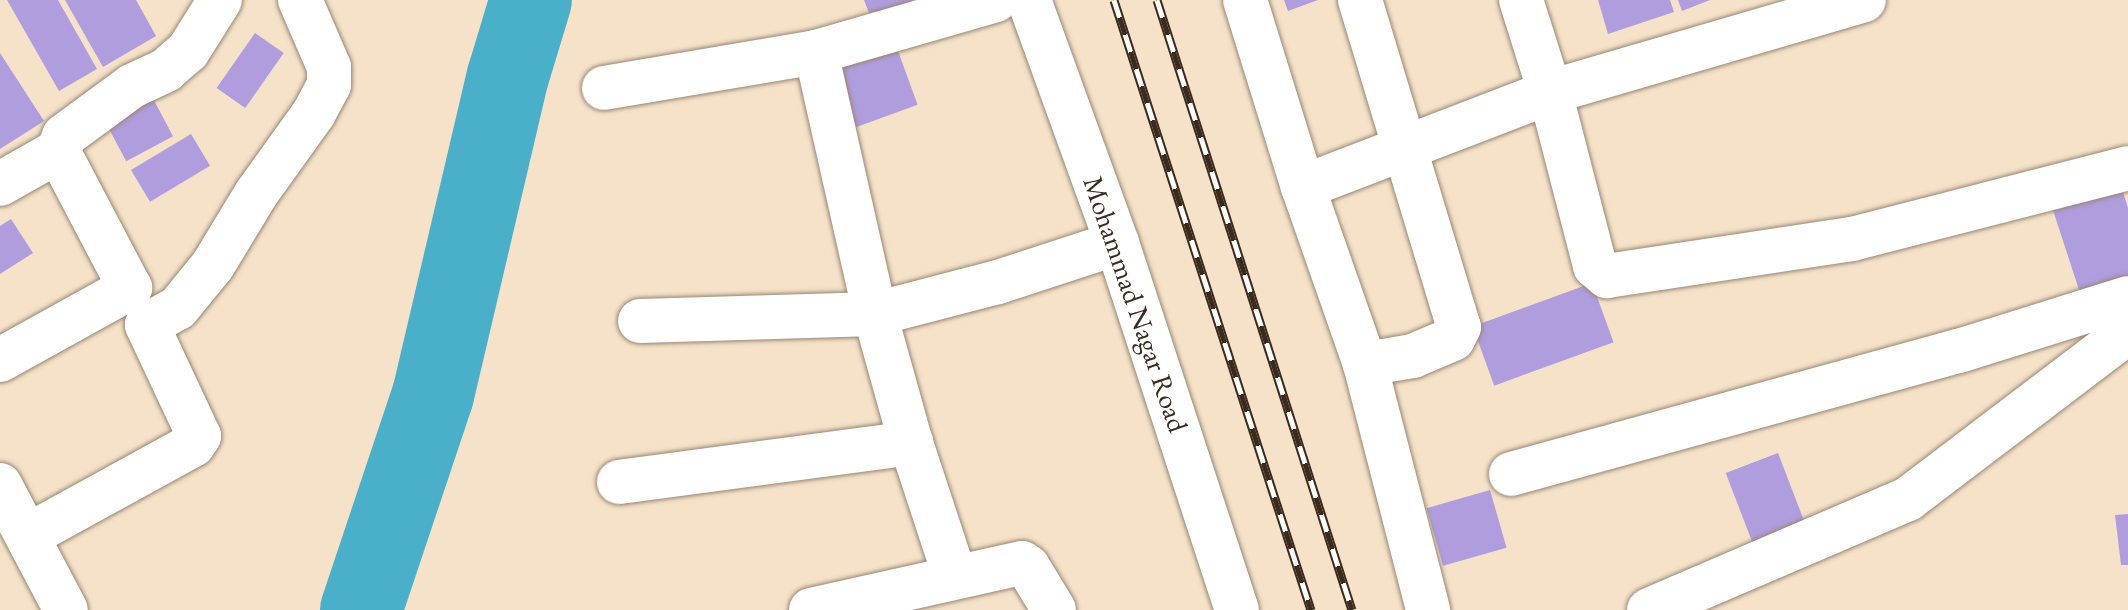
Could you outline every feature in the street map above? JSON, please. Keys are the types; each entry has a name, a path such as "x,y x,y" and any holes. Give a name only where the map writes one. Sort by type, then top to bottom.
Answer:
{"street":[{"path":"0,184 58,151 64,136 132,86 166,70 188,51 220,0"},
{"path":"6,344 139,306 178,308 213,265 256,194 314,113 329,85 329,67 300,0"},
{"path":"604,88 816,52 996,0"},
{"name":"Mohammad Nagar Road","path":"1029,0 1117,243 1237,610"},
{"path":"1245,0 1303,187 1365,364 1428,610"},
{"path":"1360,0 1459,327 1453,339 1413,356 1365,364"},
{"path":"1521,0 1550,92 1595,266 1607,276 1852,239 2128,168"},
{"path":"1303,187 1550,92 1864,0"},
{"path":"816,52 875,314 911,443 955,577"},
{"path":"29,535 193,445 199,436 139,306 58,151"},
{"path":"640,321 875,314 998,282 1117,243"},
{"path":"1511,474 1959,351 2128,298"},
{"path":"1649,610 1908,499 2128,332"},
{"path":"619,482 911,443"},
{"path":"0,485 66,610"},
{"path":"811,610 1022,563 1028,567 1054,610"}],"building":[{"path":"7,0 58,0 97,69 59,91"},
{"path":"65,0 136,0 156,36 103,67"},
{"path":"864,0 912,0 918,15 876,31"},
{"path":"1284,0 1318,0 1288,11"},
{"path":"1598,0 1670,0 1674,12 1608,34"},
{"path":"1678,0 1710,0 1682,11"},
{"path":"255,33 284,53 245,108 217,88"},
{"path":"894,40 918,105 857,127 833,62"},
{"path":"0,53 44,121 0,149"},
{"path":"150,93 173,136 126,161 103,118"},
{"path":"191,134 210,166 150,202 131,170"},
{"path":"2119,179 2128,208 2128,281 2081,296 2050,201"},
{"path":"11,219 33,253 0,274 0,226"},
{"path":"1592,283 1614,342 1494,386 1473,326"},
{"path":"1778,453 1806,527 1754,547 1726,473"},
{"path":"1490,490 1507,548 1443,566 1427,508"},
{"path":"2128,514 2128,565 2121,565 2115,515"}],"waterway":[{"path":"361,610 433,395 508,76 531,0"}],"railway":[{"path":"1114,0 1311,610"},
{"path":"1157,0 1352,610"}]}
